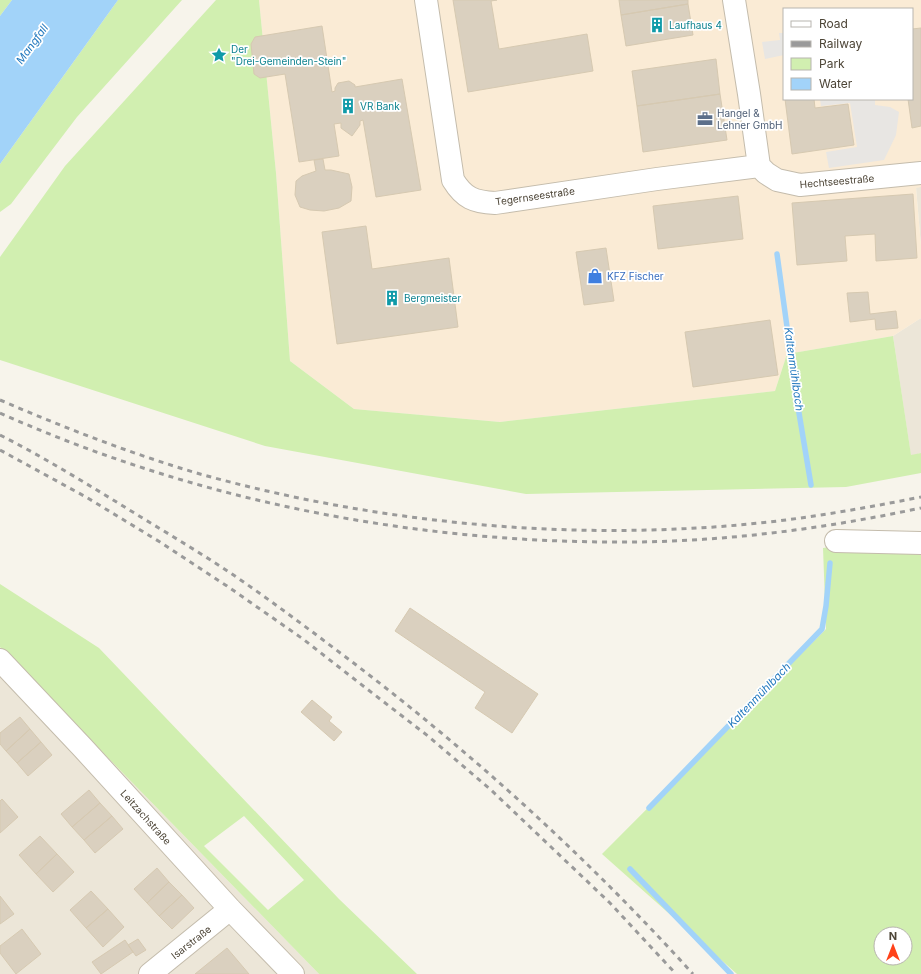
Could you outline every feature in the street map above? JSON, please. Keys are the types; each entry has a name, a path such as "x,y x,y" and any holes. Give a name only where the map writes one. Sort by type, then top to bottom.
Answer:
{"street":[{"name":"Tegernseestraße","path":"426,0 453,180 460,191 470,198 483,202 495,203 657,179 759,166"},
{"path":"734,0 759,166"},
{"name":"Hechtseestraße","path":"759,166 766,173 777,180 800,185 921,173"},
{"path":"836,541 921,543"},
{"name":"Leitzachstraße","path":"0,660 83,748 230,909 293,974"},
{"name":"Isarstraße","path":"150,974 225,915 230,909"}],"shaded area":[{"path":"259,0 921,0 921,187 916,188 921,246 921,318 893,336 787,354 775,391 500,422 354,409 290,361 276,173"},
{"path":"779,33 783,33 783,55 765,59 762,42 780,40"},
{"path":"820,100 875,100 875,105 890,107 899,112 896,135 884,160 829,168 826,152 857,147 850,103 821,106"},
{"path":"916,187 921,187 921,246"},
{"path":"921,318 921,453 911,456 893,336"},
{"path":"0,647 319,974 0,974"}],"green space":[{"path":"0,0 12,0 0,16"},
{"path":"118,0 182,0 77,117 11,204 0,212 0,164"},
{"path":"216,0 259,0 276,173 290,361 354,409 500,422 775,391 787,354 893,336 911,455 921,453 921,473 846,487 526,494 265,446 0,360 0,257 65,166"},
{"path":"921,533 921,974 737,974 602,854 826,629 823,548"},
{"path":"0,584 99,648 339,899 417,974 319,974 0,647","holes":["244,816 304,880 268,910 204,846"]}],"water":[{"name":"Mangfall","path":"12,0 118,0 0,164 0,16"}],"building":[{"path":"453,0 497,0 491,1 499,49 587,34 593,71 468,92"},
{"path":"619,0 688,0 688,4 621,15"},
{"name":"Laufhaus 4","path":"688,4 693,35 626,46 621,15"},
{"name":"VR Bank","path":"322,26 332,92 335,91 338,83 349,81 355,85 355,87 402,79 421,190 376,197 363,120 360,121 360,125 352,136 341,128 341,123 334,124 339,156 299,162 285,74 260,78 254,74 251,44 255,37"},
{"path":"921,28 921,126 912,128 908,100 913,100 913,29"},
{"path":"716,59 720,94 637,106 632,71"},
{"path":"720,94 727,140 643,152 637,106"},
{"path":"785,100 814,100 815,108 848,104 854,145 792,154"},
{"path":"323,159 325,170 349,174 352,187 351,201 339,208 324,211 310,210 300,207 295,195 296,181 302,176 316,171 314,160"},
{"path":"913,194 917,258 876,261 875,234 845,236 847,261 797,265 792,203"},
{"path":"738,196 743,239 658,249 653,206"},
{"name":"Bergmeister","path":"366,226 372,269 449,258 458,327 337,344 322,232"},
{"name":"KFZ Fischer","path":"606,248 614,301 584,305 576,252"},
{"path":"868,292 870,314 896,311 898,328 876,330 875,319 850,322 847,293"},
{"path":"770,320 778,375 693,387 685,332"},
{"path":"410,608 538,694 512,733 475,708 485,692 395,631"},
{"path":"312,700 332,717 329,721 342,732 334,741 301,712"},
{"path":"20,717 30,729 6,751 0,744 0,733"},
{"path":"30,729 41,742 17,763 6,751"},
{"path":"41,742 52,755 28,776 17,763"},
{"path":"89,790 100,803 72,827 61,814"},
{"path":"2,799 18,817 0,833 0,801"},
{"path":"100,803 112,816 84,840 72,827"},
{"path":"112,816 123,829 95,853 84,840"},
{"path":"40,836 57,854 36,874 19,855"},
{"path":"57,854 74,872 53,892 36,874"},
{"path":"157,868 169,882 147,903 134,889"},
{"path":"169,882 182,895 159,916 147,903"},
{"path":"91,891 108,909 86,928 70,910"},
{"path":"182,895 194,908 172,929 159,916"},
{"path":"0,896 14,914 0,924"},
{"path":"108,909 124,927 103,947 86,928"},
{"path":"22,929 41,954 16,974 0,953 0,946"},
{"path":"138,939 146,950 136,956 128,945"},
{"path":"125,940 133,952 101,974 92,962"},
{"path":"227,948 249,974 195,974"}],"waterway":[{"name":"Kaltenmühlbach","path":"777,254 798,407 811,485"},
{"name":"Kaltenmühlbach","path":"649,808 822,629 826,606 830,563"},
{"path":"630,869 731,974"}],"railway":[{"path":"0,400 99,440 200,474 271,492 343,506 416,518 490,526 565,530 639,530 713,527 786,520 854,510 921,497"},
{"path":"0,413 75,444 153,471 231,493 310,512 391,526 472,535 553,541 635,542 707,539 779,532 850,522 921,508"},
{"path":"0,435 38,455 222,567 288,614 390,691 436,728 526,806 611,888 693,974"},
{"path":"0,450 86,497 160,542 303,639 428,736 490,789 610,903 676,974"}],"place":[{"name":"Laufhaus 4","path":"657,25"},
{"name":"Der \"Drei-Gemeinden-Stein\"","path":"219,55"},
{"name":"VR Bank","path":"348,106"},
{"name":"Hangel & Lehner GmbH","path":"705,119"},
{"name":"KFZ Fischer","path":"595,276"},
{"name":"Bergmeister","path":"392,298"}]}
